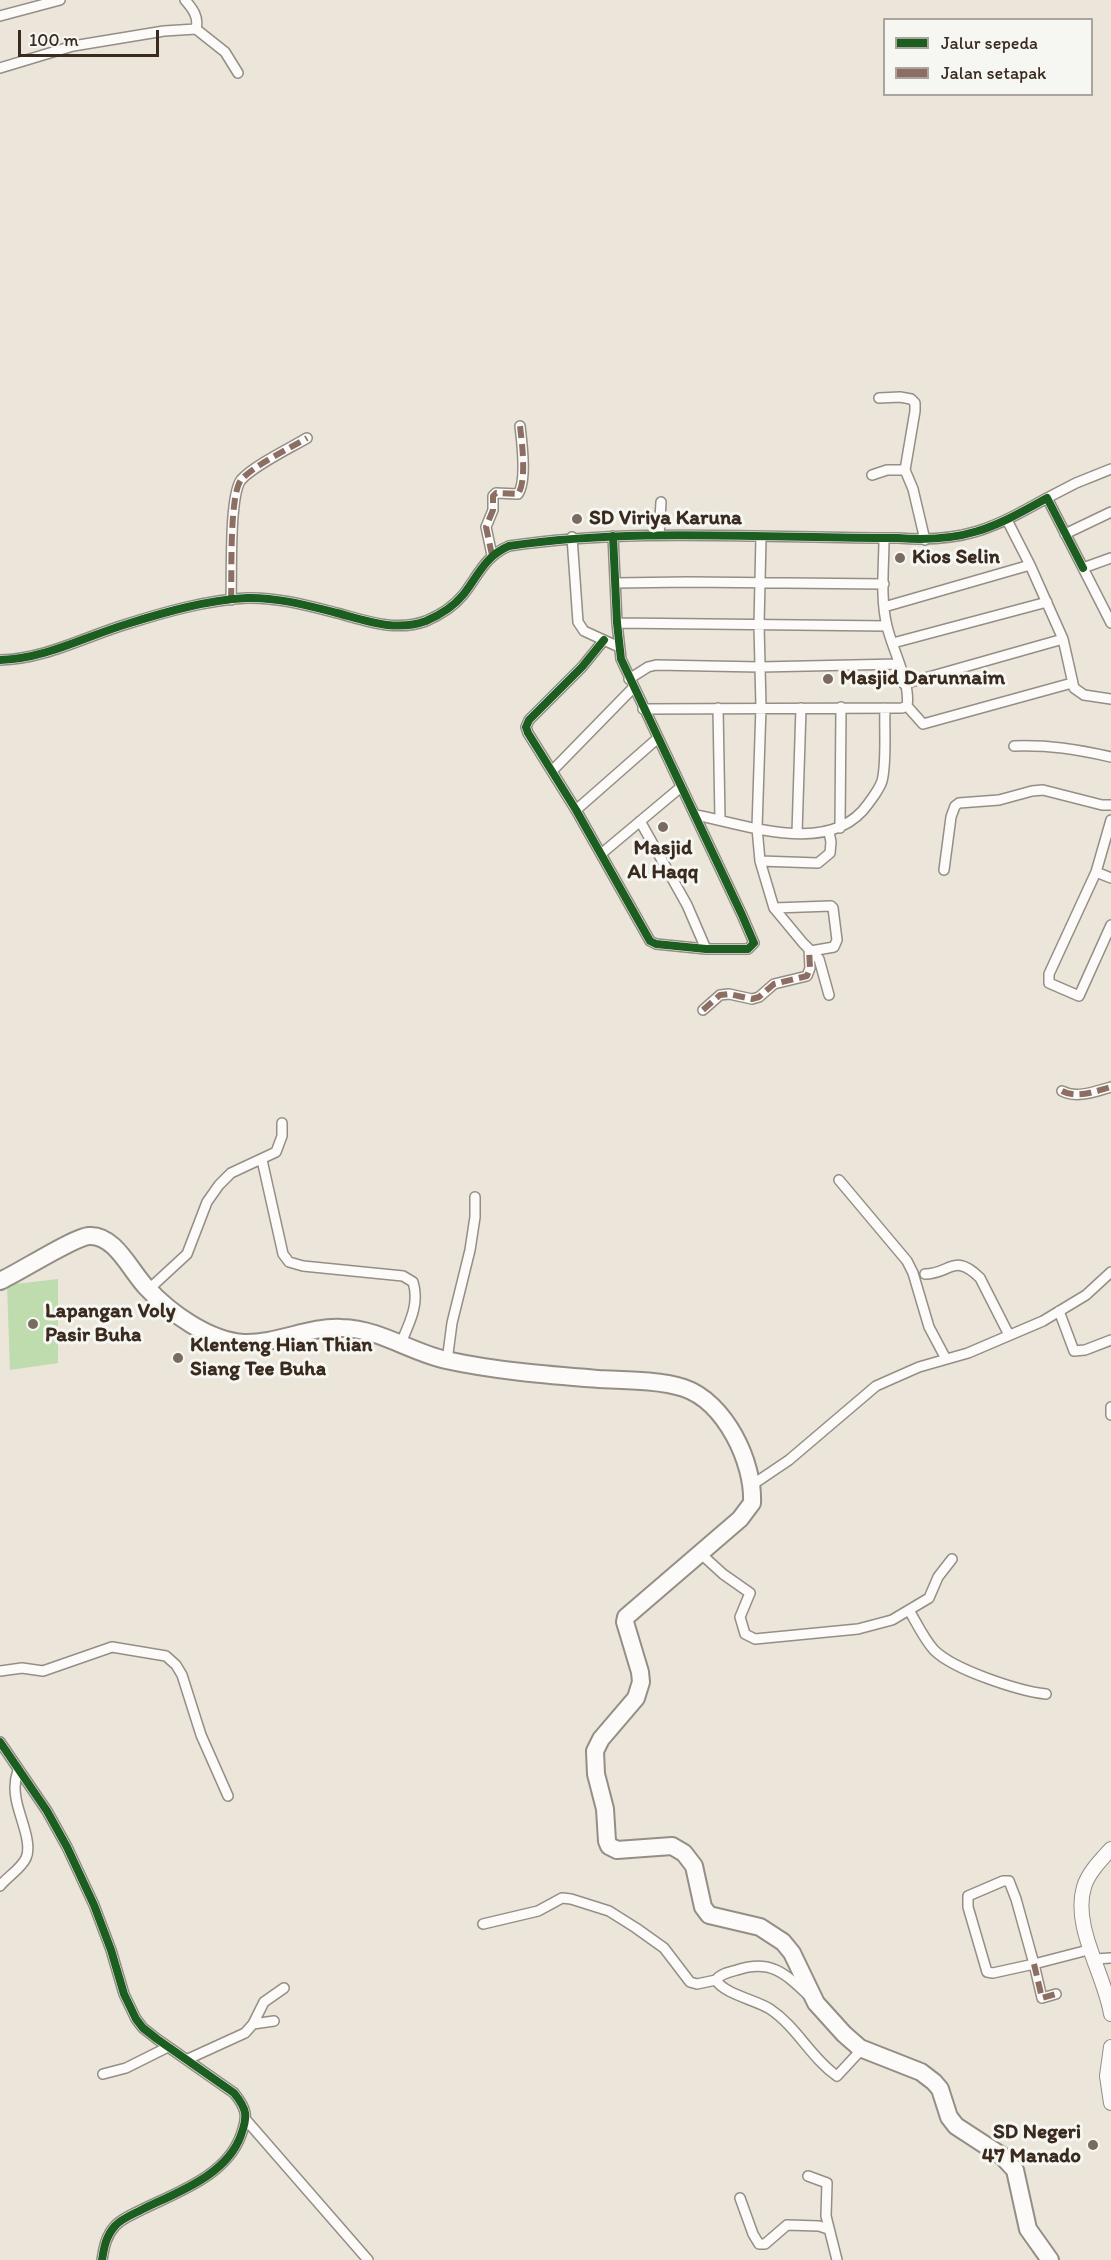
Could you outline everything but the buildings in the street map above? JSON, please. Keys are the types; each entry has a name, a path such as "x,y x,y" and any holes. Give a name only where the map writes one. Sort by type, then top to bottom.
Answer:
{"highway":[{"path":"0,1281 79,1239 96,1236 113,1246 148,1290 174,1312 213,1335 230,1341 264,1342 319,1329 345,1328 382,1336 412,1351 447,1361 527,1374 638,1381 685,1388 719,1412 729,1426 743,1455 752,1485 752,1503 746,1512 632,1610 625,1620 640,1672 640,1688 636,1698 601,1739 595,1751 596,1774 605,1809 607,1841 609,1846 616,1850 672,1846 684,1852 694,1866 701,1900 706,1911 717,1917 760,1927 783,1942 792,1953 816,2002 844,2034 862,2049 928,2076 940,2089 956,2127 1011,2164 1018,2178 1028,2229 1050,2260"}],"street":[{"path":"0,16 60,0"},
{"path":"185,0 197,19 196,29"},
{"path":"0,68 44,53 82,44 164,31 196,29 225,52 238,73"},
{"path":"879,398 900,396 911,399 915,403 905,470 913,489 925,540"},
{"path":"492,555 486,526 493,510 493,496 496,493 518,494 521,489 523,455 520,426"},
{"path":"231,600 236,489 241,480 254,470 307,438"},
{"path":"0,660 38,655 73,645 128,624 201,604 231,600 266,599 389,626 407,627 427,621 445,611 462,596 492,555 509,546 572,537 659,535 925,540 970,534 1007,520 1068,487 1111,469"},
{"path":"872,475 886,470 905,470"},
{"path":"1047,498 1111,623"},
{"path":"659,535 661,502"},
{"path":"1065,534 1111,512"},
{"path":"1007,520 1030,565 1062,639 1072,683 1078,692 1084,695 1111,699"},
{"path":"604,640 582,667 527,724 528,734 576,810 650,941 656,944 706,949 743,951 751,948 754,942 696,815 623,665 617,623 614,536"},
{"path":"572,537 578,622 584,631 619,647"},
{"path":"761,537 759,625 761,707 757,828 760,861 774,908 823,966 829,995"},
{"path":"884,538 884,607 887,626 899,664 908,706 922,724 1072,683"},
{"path":"1083,568 1111,558"},
{"path":"884,607 1030,565"},
{"path":"615,584 688,582 884,585"},
{"path":"893,643 1047,602"},
{"path":"617,623 887,626"},
{"path":"904,684 1062,639"},
{"path":"552,771 648,667 656,665 760,667 899,664"},
{"path":"643,709 908,706"},
{"path":"840,707 840,828"},
{"path":"718,708 720,820"},
{"path":"797,833 801,708"},
{"path":"696,815 757,828 797,833 829,832 840,828 858,816 881,783 885,708"},
{"path":"576,810 658,738"},
{"path":"1014,746 1074,748 1111,758"},
{"path":"601,854 681,787"},
{"path":"945,870 951,817 955,806 959,803 999,800 1032,790 1043,790 1102,805 1111,805"},
{"path":"1111,820 1096,873 1049,974 1049,983 1079,996 1111,925"},
{"path":"640,821 687,905 706,949"},
{"path":"760,861 818,863 830,853 829,832"},
{"path":"1096,873 1111,878"},
{"path":"774,908 831,906 833,908 837,940 834,946 810,950"},
{"path":"703,1010 720,995 729,994 752,999 759,997 774,984 807,976 810,968 810,950"},
{"path":"1062,1091 1069,1095 1111,1087"},
{"path":"148,1290 180,1263 187,1254 207,1202 219,1185 231,1173 276,1152 282,1136 282,1123"},
{"path":"262,1160 283,1254 289,1262 303,1266 403,1276 413,1282 417,1295 414,1310 400,1345"},
{"path":"839,1180 907,1261 913,1273 929,1327 946,1359"},
{"path":"447,1361 452,1323 470,1250 475,1217 475,1197"},
{"path":"925,1274 956,1264 973,1271 980,1278 1010,1335"},
{"path":"752,1485 789,1460 876,1386 919,1367 968,1353 1010,1335 1086,1295 1111,1272"},
{"path":"1059,1311 1074,1351 1086,1350 1111,1340"},
{"path":"1111,1407 1111,1415"},
{"path":"700,1552 723,1574 750,1593 740,1617 744,1632 753,1639 867,1627 884,1623 929,1598 938,1577 952,1558"},
{"path":"909,1611 933,1649 945,1658 998,1682 1030,1692 1046,1694"},
{"path":"0,1671 22,1668 43,1671 112,1647 166,1656 176,1665 182,1675 201,1735 228,1796"},
{"path":"0,1742 52,1820 94,1905 129,2007 143,2028 234,2093 242,2103 247,2121 368,2260"},
{"path":"0,1886 21,1866 27,1855 27,1841 16,1798 15,1779 18,1770"},
{"path":"1111,1849 1088,1877 1084,1887 1082,1915 1111,2009"},
{"path":"1056,1994 1042,1998 1034,1964 1009,1881 1003,1881 968,1896 970,1917 987,1972 993,1973 1034,1964 1093,1954 1111,1958"},
{"path":"483,1924 538,1911 566,1898 609,1911 636,1928 664,1948 690,1983 716,1980 720,1976 745,1967 775,1968 787,1975 816,2002"},
{"path":"716,1980 719,1985 729,1991 764,2006 778,2015 837,2076 862,2049"},
{"path":"188,2059 240,2036 253,2024 264,2002 284,1988"},
{"path":"253,2024 274,2021"},
{"path":"103,2074 126,2068 168,2047"},
{"path":"1111,2047 1107,2076 1111,2103"},
{"path":"102,2260 105,2242 116,2225 129,2216 199,2181 222,2164 238,2143 247,2121"},
{"path":"808,2176 827,2183 826,2216 837,2260"},
{"path":"741,2198 753,2234 759,2244 765,2244 787,2225 819,2226 828,2229"}],"green space":[{"name":"Lapangan Voly Pasir Buha","path":"58,1279 58,1363 10,1370 7,1285"}],"marked path":[{"path":"492,555 486,527 493,510 493,496 496,493 518,494 521,488 523,461 520,426"},
{"path":"231,600 233,519 237,489 241,480 263,463 307,438"},
{"path":"703,1010 720,995 729,994 752,999 759,997 774,984 807,976 810,968 809,949"},
{"path":"1062,1091 1080,1094 1111,1087"},
{"path":"1034,1964 1042,1998 1056,1994"}],"cycle path":[{"path":"0,660 49,652 156,615 232,599 281,600 370,622 404,626 415,624 431,619 451,606 463,595 488,561 509,546 557,540 655,535 941,538 959,536 993,526 1047,498 1083,568"},
{"path":"604,640 582,667 529,720 526,727 528,733 576,810 650,941 656,944 706,949 748,949 754,943 742,915 621,659 613,536"},
{"path":"0,1742 47,1811 67,1847 94,1905 124,1994 136,2019 157,2039 234,2093 245,2113 241,2135 225,2161 200,2181 118,2223 107,2238 102,2260"}],"place":[{"name":"SD Viriya Karuna","path":"577,519"},
{"name":"Kios Selin","path":"900,558"},
{"name":"Masjid Darunnaim","path":"828,679"},
{"name":"Masjid Al Haqq","path":"663,827"},
{"name":"Lapangan Voly Pasir Buha","path":"33,1324"},
{"name":"Klenteng Hian Thian Siang Tee Buha","path":"178,1358"},
{"name":"SD Negeri 47 Manado","path":"1093,2145"}]}
